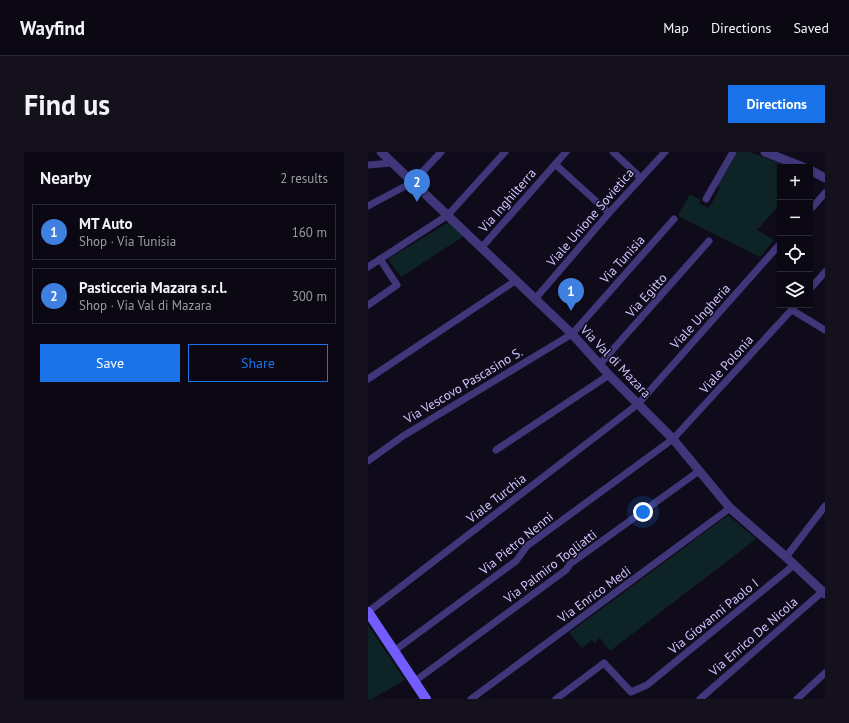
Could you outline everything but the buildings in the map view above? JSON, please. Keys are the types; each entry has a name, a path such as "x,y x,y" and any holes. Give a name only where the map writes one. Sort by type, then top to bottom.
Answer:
{"main road":[{"path":"368,612 426,699"}],"street":[{"name":"Via Val di Mazara","path":"381,152 572,334 609,375 673,439 730,508 824,592"},
{"path":"368,206 413,182 441,152"},
{"path":"368,267 448,215 505,152"},
{"name":"Via Inghilterra","path":"482,247 566,152"},
{"path":"613,152 641,178"},
{"name":"Viale Unione Sovietica","path":"535,299 608,213 665,152"},
{"path":"706,199 733,152"},
{"path":"765,152 795,164"},
{"path":"368,165 392,163"},
{"path":"555,164 608,213"},
{"path":"813,172 825,178"},
{"path":"813,207 825,193"},
{"name":"Via Tunisia","path":"572,334 674,219"},
{"name":"Via Egitto","path":"600,364 709,241"},
{"name":"Viale Ungheria","path":"638,404 777,247"},
{"path":"368,305 398,285 380,259"},
{"path":"813,286 825,272"},
{"path":"368,379 515,281"},
{"name":"Viale Polonia","path":"673,439 793,308"},
{"path":"795,308 825,330"},
{"name":"Via Vescovo Pascasino S.","path":"368,461 403,436 572,334"},
{"path":"496,450 609,375"},
{"name":"Viale Turchia","path":"368,612 638,404"},
{"name":"Via Pietro Nenni","path":"394,651 516,561 527,546 673,439"},
{"name":"Via Palmiro Togliatti","path":"415,681 566,570 570,564 699,471"},
{"path":"786,558 825,506"},
{"name":"Via Enrico Medi","path":"472,699 730,508"},
{"name":"Via Giovanni Paolo I","path":"556,699 604,663 631,692 647,685 794,565"},
{"name":"Via Enrico De Nicola","path":"700,699 824,592"},
{"path":"797,699 825,673"}],"green space":[{"path":"736,152 750,152 782,164 777,164 777,207 757,230 774,240 760,257 678,216 690,194 701,200 699,203 709,208 720,188 716,186"},
{"path":"449,222 464,236 401,277 388,259"},
{"path":"728,515 756,539 610,651 600,638 594,643 592,640 582,648 569,633"},
{"path":"368,625 405,680 372,699 368,699"}],"place":[{"name":"Pasticceria Mazara s.r.l.","path":"417,202"},
{"name":"MT Auto","path":"571,311"}]}
